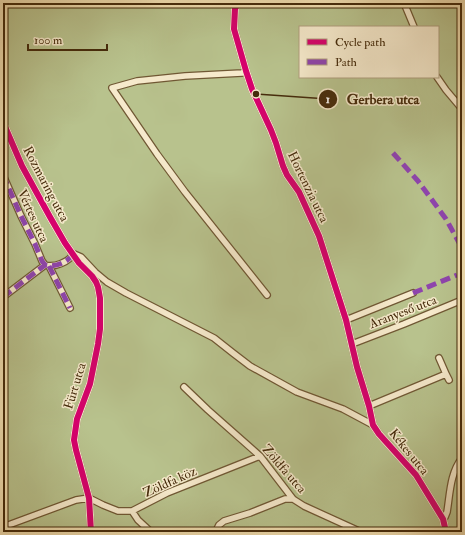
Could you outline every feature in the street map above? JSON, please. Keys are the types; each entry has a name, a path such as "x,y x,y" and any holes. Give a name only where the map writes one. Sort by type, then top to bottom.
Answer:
{"street":[{"name":"Hortenzia utca","path":"238,3 235,9 234,29 246,71 252,89 272,130 283,166 287,175 299,192 319,236 346,320 357,367 370,406"},
{"path":"404,3 414,26"},
{"path":"246,71 242,73 137,81 112,88 162,161 267,295"},
{"path":"438,78 462,109"},
{"name":"Rozmaring utca","path":"3,122 22,166 65,243 73,254 81,257 107,282 131,296 218,340 232,353 250,366 297,392 343,409 374,425"},
{"name":"Vértes utca","path":"3,176 42,261 47,266 70,308"},
{"path":"3,297 47,266 64,262 72,257 73,254"},
{"name":"Fürt utca","path":"73,254 96,282 100,298 100,329 98,344 90,384 77,419 74,440 89,498 91,532"},
{"path":"346,320 413,292"},
{"name":"Aranyeső utca","path":"352,344 462,300"},
{"path":"439,358 449,380"},
{"path":"370,406 446,374"},
{"name":"Zöldfa utca","path":"184,387 260,456 293,499 304,506 361,532"},
{"name":"Kékes utca","path":"370,406 374,425 416,475 443,519 446,532"},
{"name":"Zöldfa köz","path":"89,498 103,506 118,511 132,511 167,493 260,456"},
{"path":"443,519 447,512 451,485 456,468 462,458"},
{"path":"3,527 76,500 89,498"},
{"path":"218,532 217,529 219,525 224,521 250,513 285,499 293,499"},
{"path":"132,511 138,520 151,532"}],"green space":[{"path":"3,3 462,3 462,532 3,532"}],"marked path":[{"path":"393,153 418,181 446,219 462,248"},
{"path":"3,175 45,265"},
{"path":"3,297 45,265 53,266 65,262 71,257 73,254 72,252"},
{"path":"49,266 70,308"},
{"path":"413,293 457,275"}],"cycle path":[{"path":"238,3 235,9 234,29 246,71 252,89 271,130 283,166 287,175 299,192 319,236 346,320 373,425 379,434 416,475 443,519 446,532"},
{"path":"3,122 22,166 50,217 65,243 79,263 92,276 98,287 100,298 100,329 98,344 90,384 77,419 74,440 89,498 91,532"}],"place":[{"name":"Gerbera utca","path":"256,94"}]}
